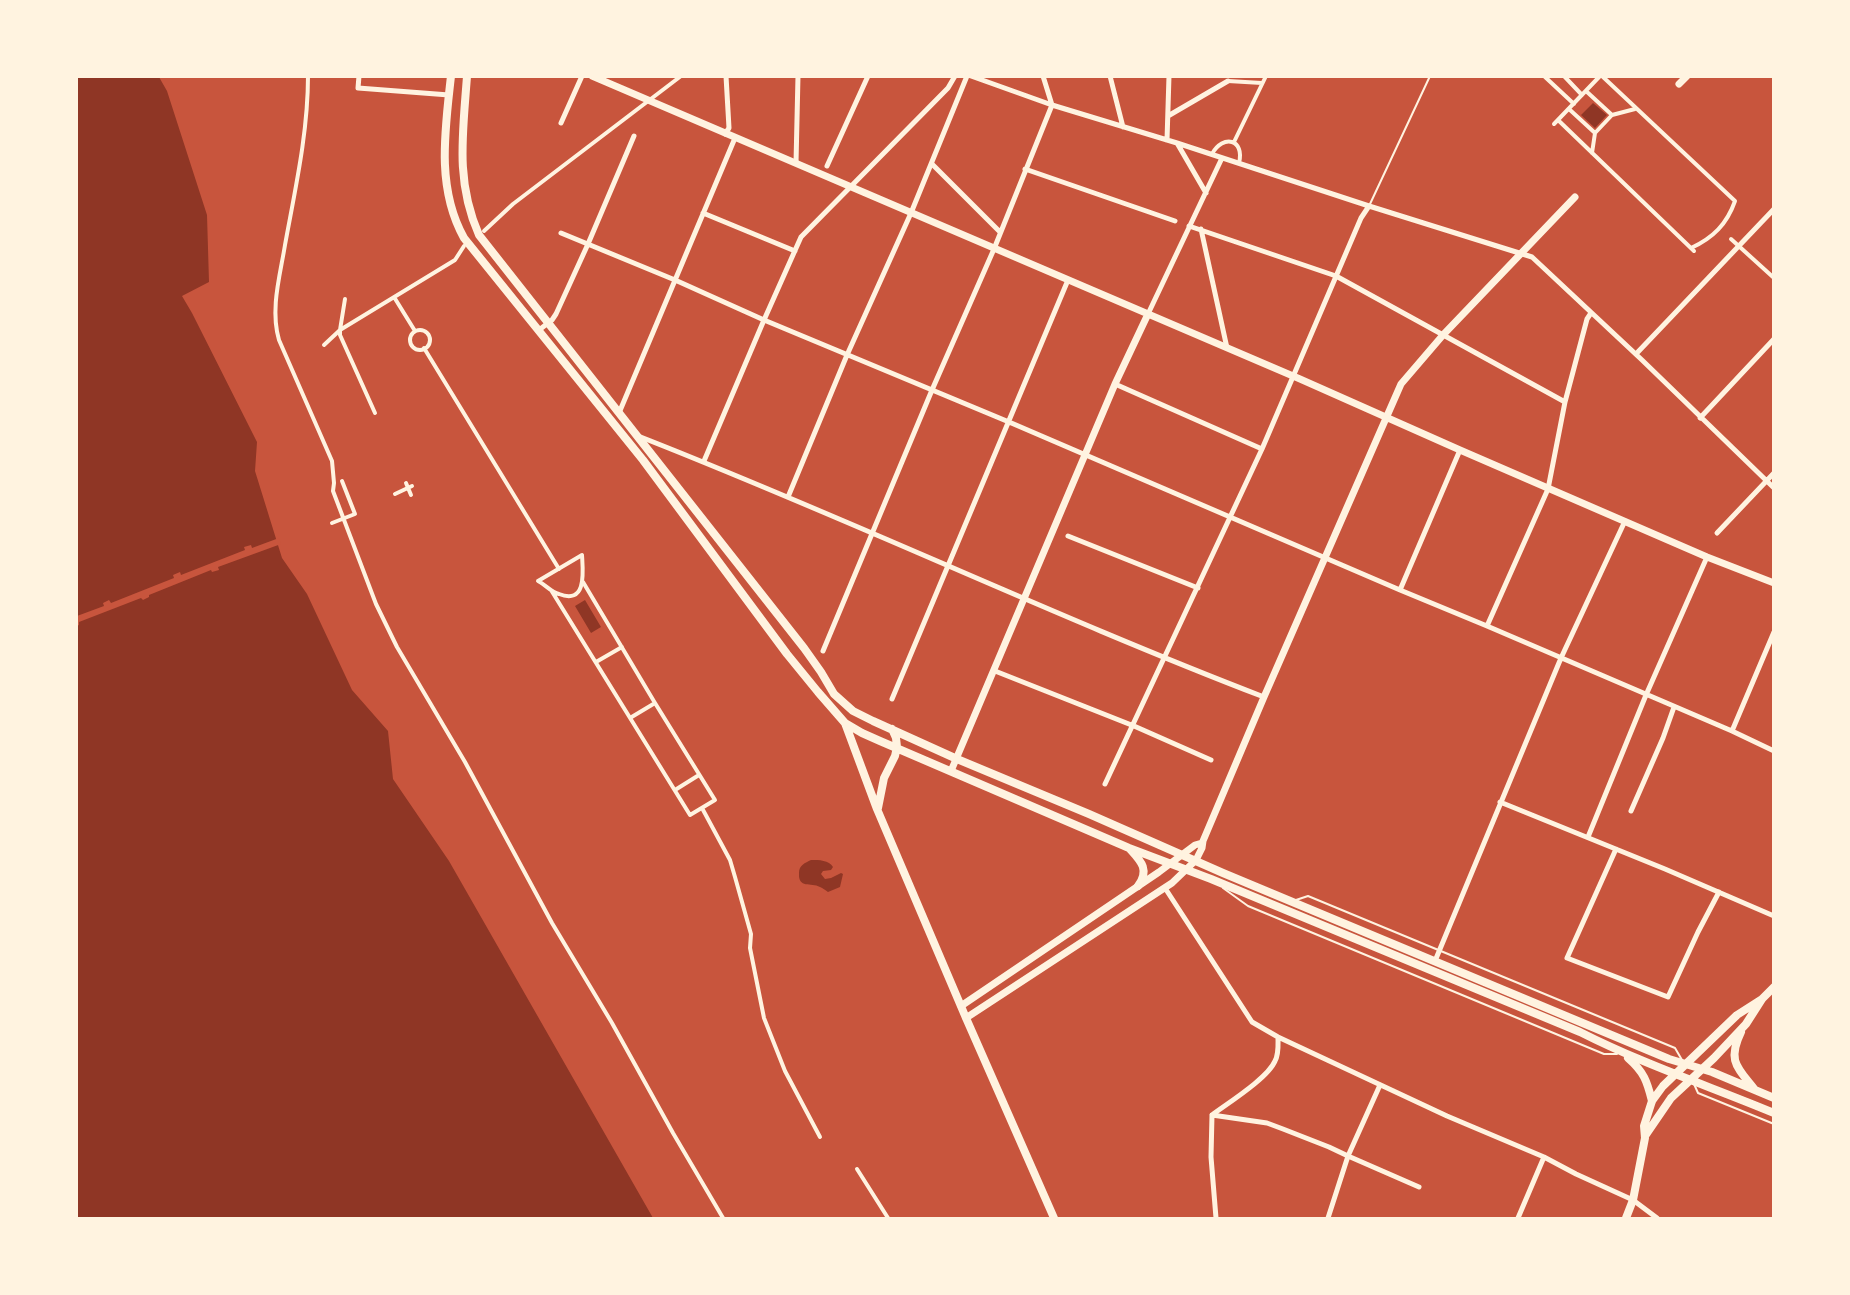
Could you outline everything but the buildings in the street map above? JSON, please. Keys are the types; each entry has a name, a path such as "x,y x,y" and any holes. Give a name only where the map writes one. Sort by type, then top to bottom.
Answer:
{"main road":[{"path":"451,76 444,166 453,216 467,243 643,460 787,654 845,723 862,734 1129,848 1211,879 1569,1028 1622,1053 1773,1113"},
{"path":"467,76 462,167 464,189 473,223 479,235 804,648 834,694 853,711 957,759 1292,901 1686,1065 1702,1069 1773,1098"},
{"path":"845,723 877,809 1054,1218"},
{"path":"877,809 884,778 897,747 892,729"},
{"path":"1129,848 1143,866 1144,879 1138,886"},
{"path":"1756,1091 1737,1066 1734,1046 1762,999 1773,987"},
{"path":"1626,1218 1633,1200 1645,1138 1644,1126 1652,1101 1658,1092 1737,1016 1762,999"},
{"path":"1645,1138 1666,1104 1746,1024"},
{"path":"1622,1053 1644,1075 1652,1101"}],"street":[{"path":"308,76 302,150 276,299 274,326 332,461 333,491 376,604 397,647 465,762 552,923 723,1218"},
{"path":"359,76 358,88 449,95"},
{"path":"561,123 582,76"},
{"path":"592,76 1292,376 1707,558 1773,583"},
{"path":"484,231 513,204 681,76"},
{"path":"725,134 729,128 726,76"},
{"path":"796,163 798,76"},
{"path":"827,166 868,76"},
{"path":"704,461 801,237 948,88 956,76"},
{"path":"789,497 847,355 969,76 1052,105 1212,154 1535,259 1773,488"},
{"path":"823,651 932,390 994,249 1052,105 1043,76"},
{"path":"1110,76 1124,127"},
{"path":"1167,140 1169,76"},
{"path":"1234,142 1266,76"},
{"path":"1544,76 1574,104"},
{"path":"1564,76 1612,115"},
{"path":"1554,124 1601,76 1735,201 1726,220 1712,237 1692,249 1558,120"},
{"path":"1679,84 1687,76"},
{"path":"1168,116 1228,81 1262,83"},
{"path":"1592,153 1595,133 1612,115 1636,108"},
{"path":"1569,109 1595,133"},
{"path":"539,330 556,314 634,136"},
{"path":"619,413 735,138"},
{"path":"1212,154 1220,143 1234,142 1240,149 1239,163"},
{"path":"1177,143 1206,193"},
{"path":"951,771 1115,384 1222,158"},
{"path":"932,164 1000,232"},
{"path":"1025,169 1175,221"},
{"path":"966,1018 1165,888 1196,860 1264,697 1401,384 1443,335 1575,197"},
{"path":"1105,784 1262,449 1361,218 1369,206"},
{"path":"1636,354 1773,209"},
{"path":"703,213 795,251"},
{"path":"1189,226 1336,276 1565,402"},
{"path":"1201,229 1227,348"},
{"path":"561,234 1085,454 1732,731 1773,751"},
{"path":"1731,239 1773,278"},
{"path":"324,345 340,330 455,260 464,246"},
{"path":"892,699 1068,280"},
{"path":"394,297 415,331"},
{"path":"345,299 340,335 375,413"},
{"path":"1487,626 1548,489 1565,402 1587,319 1591,313"},
{"path":"423,330 428,334 429,342 424,348 417,349 411,344 410,339 415,331 423,330"},
{"path":"1700,417 1773,339"},
{"path":"424,348 558,569"},
{"path":"1115,384 1262,449"},
{"path":"637,435 789,497 1025,600 1264,697"},
{"path":"1400,590 1460,450"},
{"path":"1717,533 1773,473"},
{"path":"332,523 355,514 342,481"},
{"path":"395,494 409,486 411,495"},
{"path":"1435,961 1561,658 1625,521"},
{"path":"1068,536 1198,588"},
{"path":"551,591 690,815 715,800 583,582 582,555 538,581 551,591 570,596 578,591 583,582"},
{"path":"1588,837 1646,695 1707,558"},
{"path":"1732,731 1773,632"},
{"path":"596,662 622,647"},
{"path":"995,671 1134,726 1211,760"},
{"path":"630,718 655,703"},
{"path":"1631,811 1674,707"},
{"path":"675,790 699,775"},
{"path":"1500,802 1773,916"},
{"path":"702,808 720,841 735,877 751,934 750,948 764,1018 785,1071 820,1137"},
{"path":"961,1006 1195,845 1202,843"},
{"path":"1616,849 1567,958 1668,997 1719,892"},
{"path":"1165,888 1252,1022 1278,1037 1380,1085 1544,1157 1633,1200 1657,1218"},
{"path":"1212,1115 1267,1074 1278,1053 1278,1037"},
{"path":"1328,1218 1348,1156 1380,1085"},
{"path":"1212,1115 1267,1123 1329,1147 1419,1187"},
{"path":"1212,1115 1211,1157 1216,1218"},
{"path":"1518,1218 1544,1157"},
{"path":"857,1169 888,1218"}],"lane":[{"path":"1369,206 1430,76"},
{"path":"1292,901 1308,896 1675,1048 1686,1065"},
{"path":"1691,1079 1698,1093 1773,1124"}],"shaded area":[{"path":"76,77 159,77 167,91 207,215 209,282 182,296 257,442 255,471 282,558 307,594 352,690 388,731 393,779 449,861 653,1218 77,1218"},
{"path":"1593,103 1607,115 1595,128 1581,115"},
{"path":"585,600 601,627 591,633 575,606"},
{"path":"811,860 820,860 833,867 821,874 825,879 843,874 840,887 828,892 821,887 803,883 799,878 800,868"}],"pier":[{"path":"279,538 281,544 218,567 219,570 212,572 211,570 149,595 143,600 141,598 79,622 77,626 77,616 104,606 103,603 109,600 111,603 174,578 173,575 180,572 181,575 245,550 244,547 251,545 252,548"}]}
